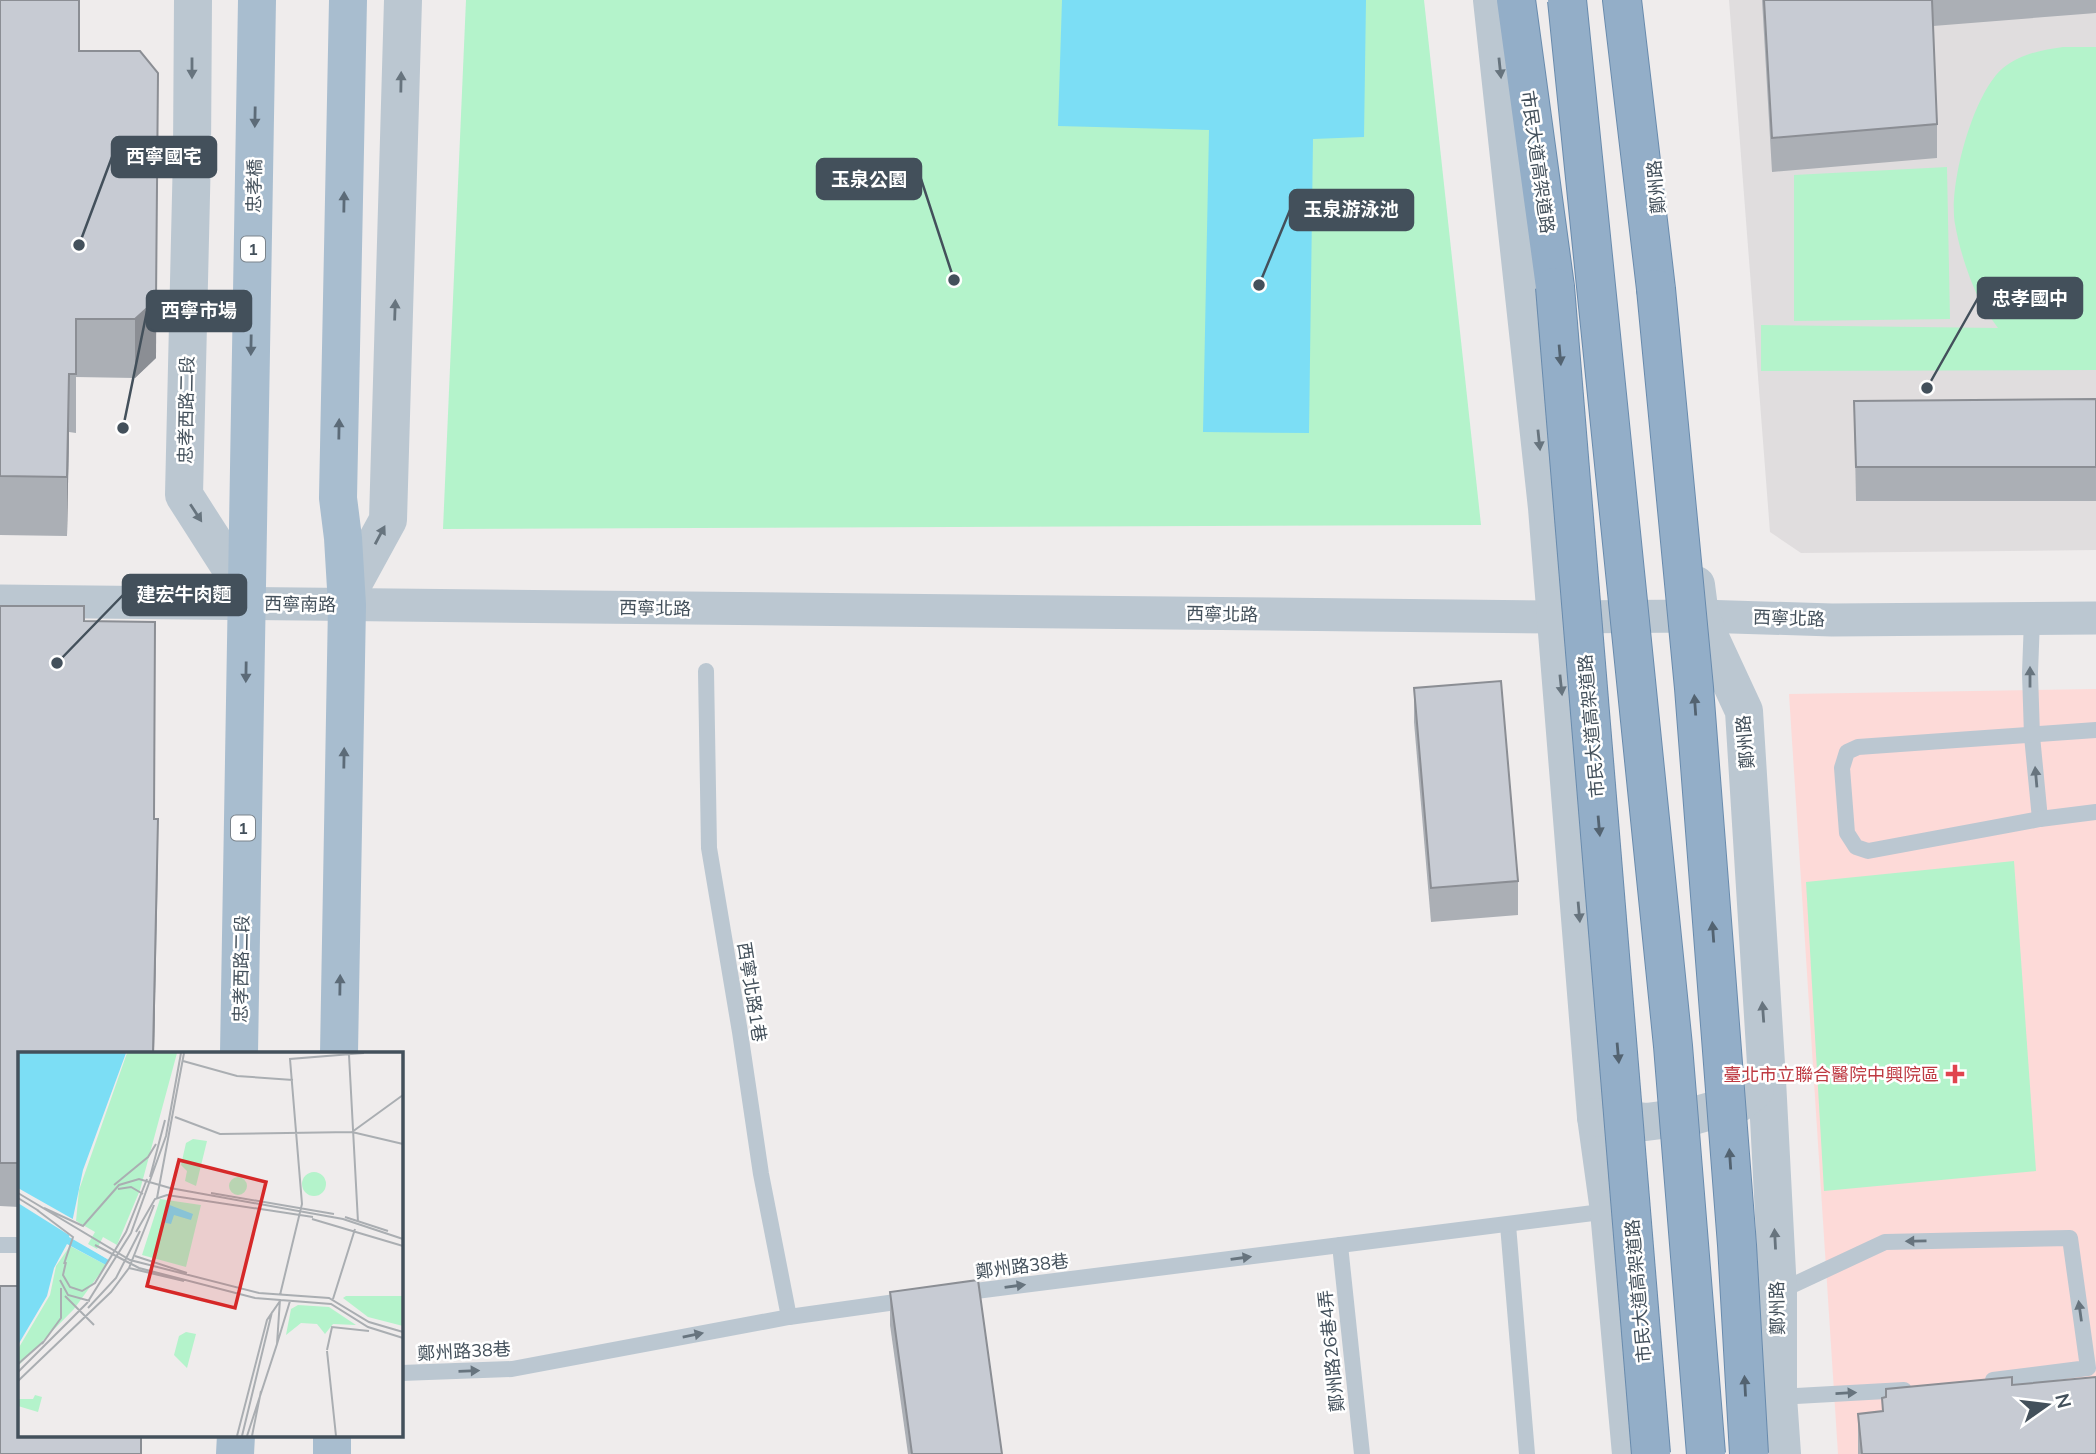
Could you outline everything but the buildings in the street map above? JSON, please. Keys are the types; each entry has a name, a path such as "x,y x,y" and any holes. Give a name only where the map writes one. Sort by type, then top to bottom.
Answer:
{"highway":[{"name":"市民大道高架道路","path":"1516,0 1555,287 1651,1454"},
{"path":"1567,0 1673,1046 1706,1454"},
{"path":"1622,0 1656,289 1694,688 1737,1245 1749,1454"}],"main road":[{"name":"忠孝橋","path":"248,498 257,0"},
{"path":"339,1052 347,600 338,498 348,0"},
{"name":"忠孝西路二段","path":"239,1052 248,498"},
{"path":"235,1454 236,1436"},
{"path":"331,1454 332,1436"}],"street":[{"name":"忠孝西路二段","path":"193,0 184,495 247,598"},
{"path":"347,600 388,520 403,0"},
{"path":"1492,0 1547,508 1596,1116 1609,1211 1631,1454"},
{"name":"鄭州路","path":"1639,0 1685,500 1700,616 1744,711 1767,1080 1777,1292 1777,1397 1782,1454"},
{"name":"西寧南路","path":"0,601 247,598 347,600"},
{"name":"西寧北路","path":"347,600 1554,617 1700,616 1832,620 2096,618"},
{"path":"1596,1116 1646,1122 1693,1116 1739,1103 1767,1080"}],"lane":[{"path":"2032,619 2032,736 2040,819"},
{"name":"西寧北路1巷","path":"706,671 709,848 761,1174 789,1317"},
{"path":"2096,730 1858,747 1847,752 1842,768 1847,833 1856,847 1868,851 2040,819 2096,812"},
{"name":"鄭州路38巷","path":"402,1373 512,1369 789,1317 1609,1211"},
{"path":"1508,1225 1527,1454"},
{"path":"1777,1292 1885,1242 2070,1238 2088,1368 1984,1381"},
{"path":"0,1245 18,1245"},
{"name":"鄭州路26巷4弄","path":"1340,1245 1362,1454"},
{"path":"1777,1397 1919,1389"}],"shaded area":[{"path":"1729,0 2096,0 2096,550 1801,553 1770,532"},
{"name":"臺北市立聯合醫院中興院區","path":"2096,689 2096,1454 1838,1454 1789,694"}],"green space":[{"path":"466,0 1424,0 1481,525 443,529"},
{"path":"2063,47 2096,47 2096,370 1761,371 1761,325 1998,328 1976,292 1959,243 1954,207 1959,165 1973,118 1992,80 2003,68 2017,59 2039,51"},
{"path":"1947,167 1950,319 1794,321 1794,175"},
{"path":"2014,861 2036,1171 1824,1191 1806,882"}],"water":[{"path":"1062,0 1366,0 1364,137 1313,139 1309,433 1203,432 1209,130 1058,126"}],"place":[{"name":"西寧國宅","path":"79,245"},
{"name":"玉泉公園","path":"954,280"},
{"name":"玉泉游泳池","path":"1259,285"},
{"name":"忠孝國中","path":"1927,388"},
{"name":"西寧市場","path":"123,428"},
{"name":"建宏牛肉麵","path":"57,663"},
{"name":"臺北市立聯合醫院中興院區","path":"1955,1074"}]}
